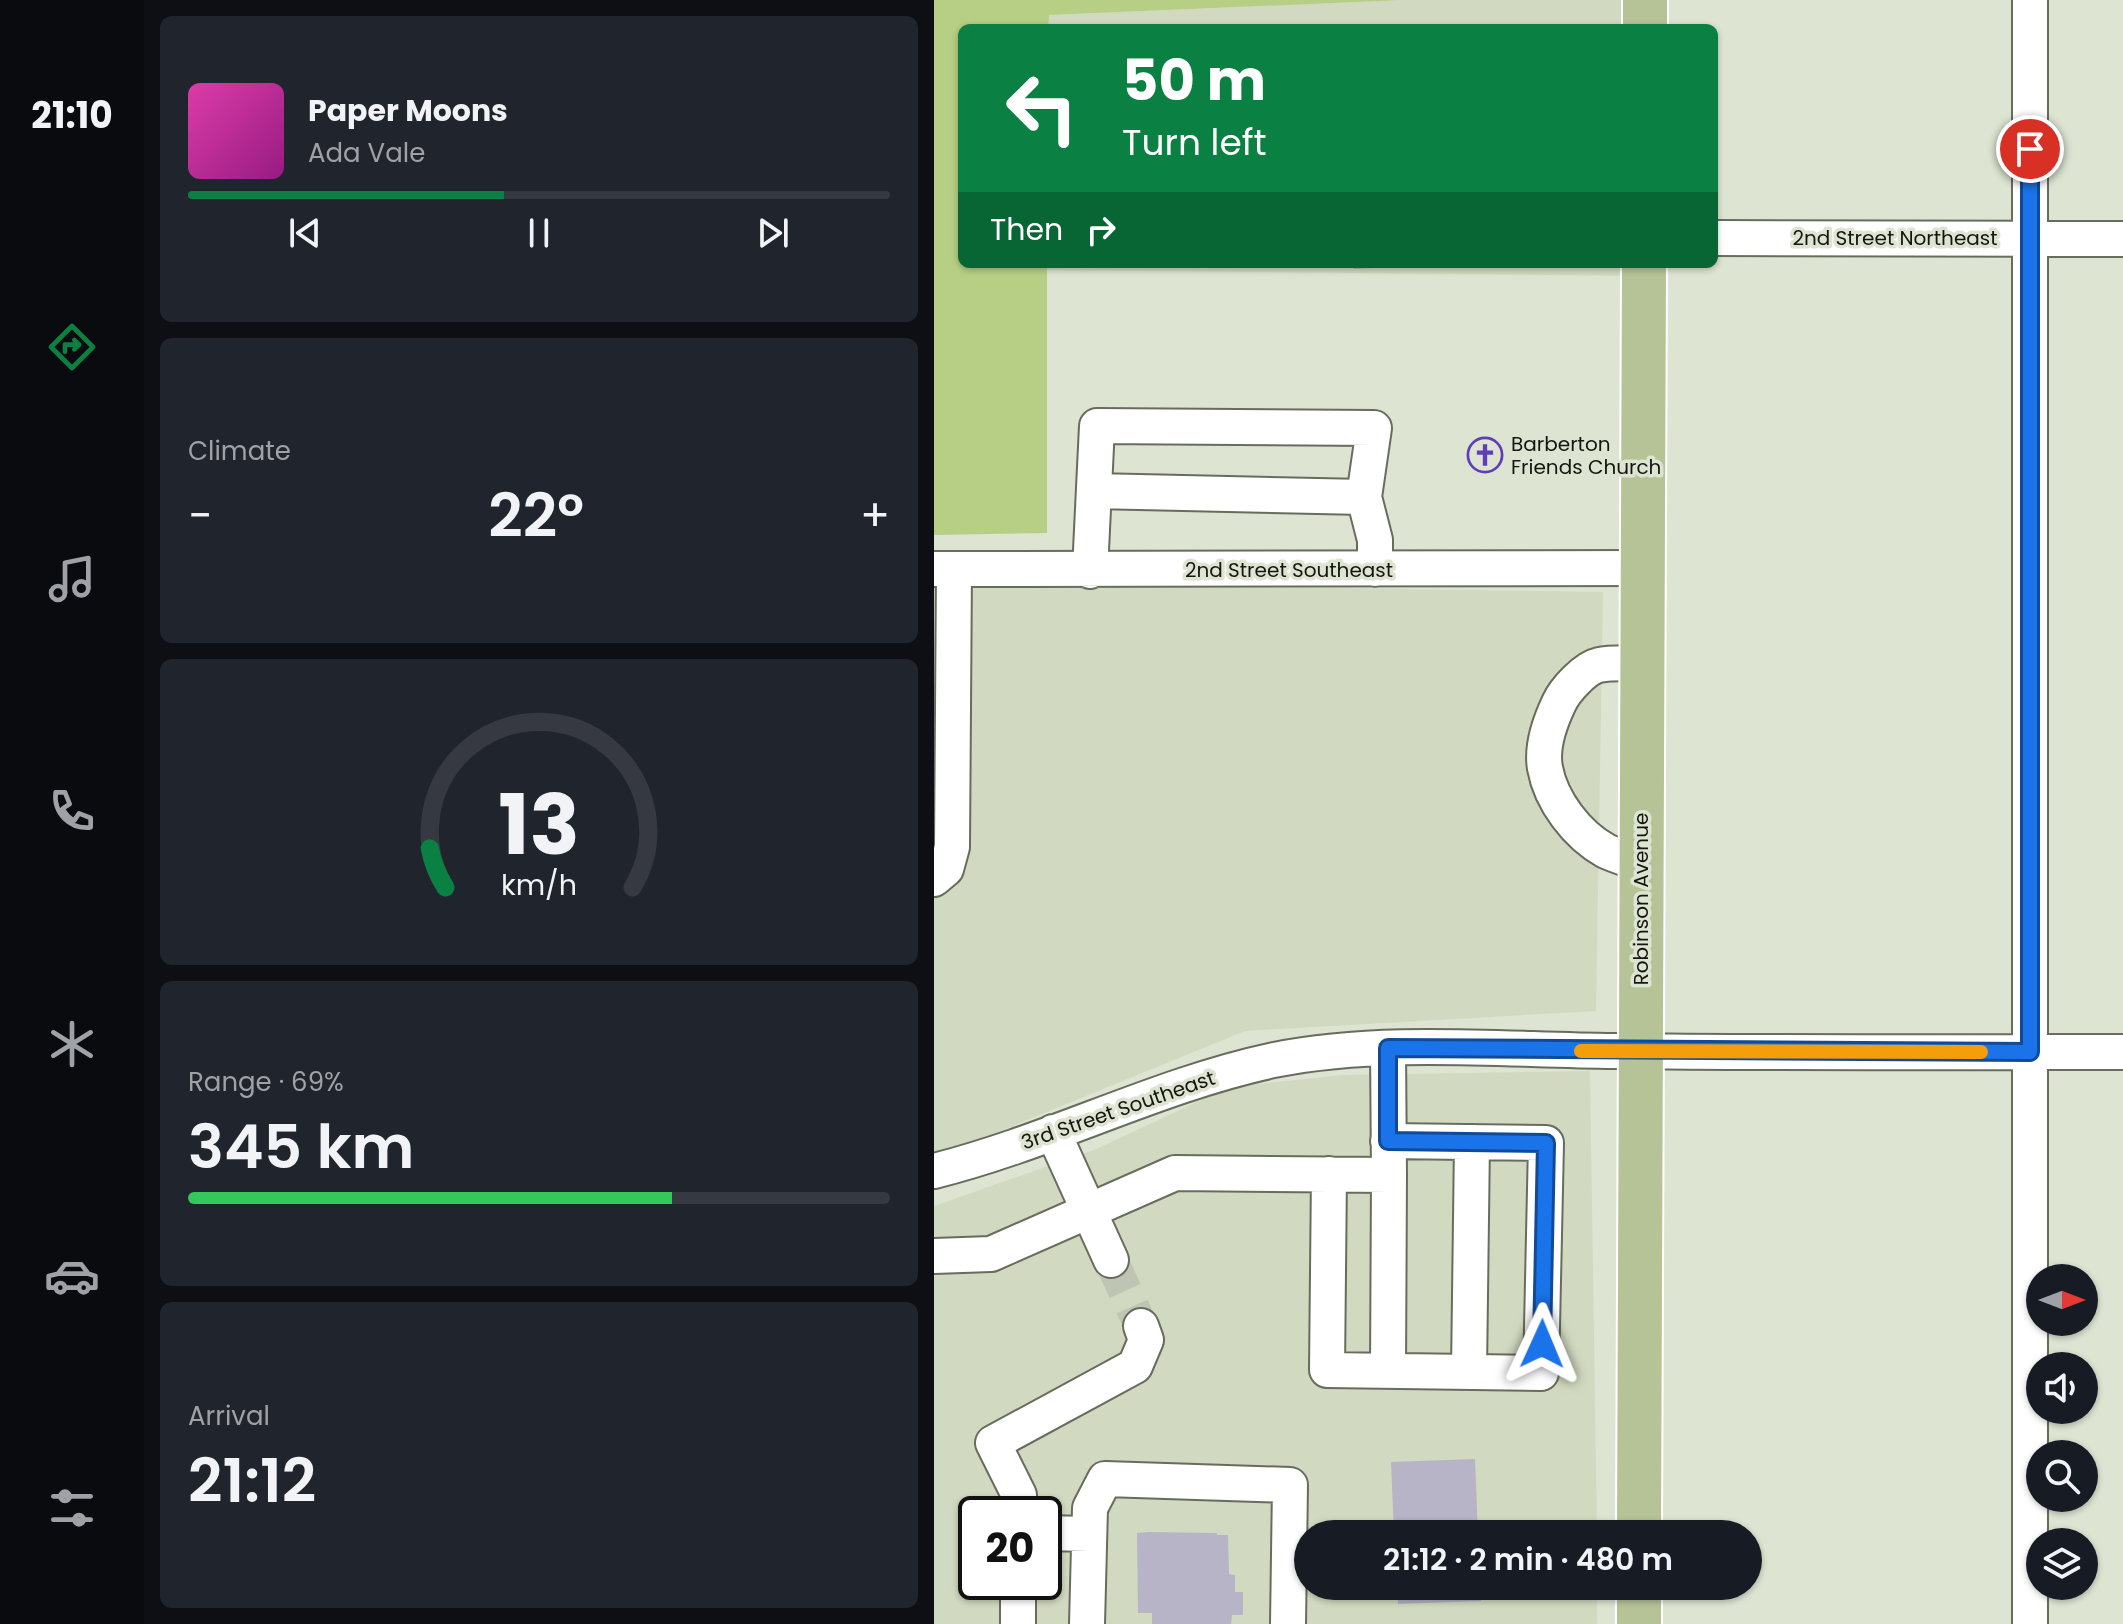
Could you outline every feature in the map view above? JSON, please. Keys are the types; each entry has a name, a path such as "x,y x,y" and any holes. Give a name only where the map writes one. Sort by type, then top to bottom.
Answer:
{"main road":[{"path":"1645,0 1645,24"},
{"name":"Robinson Avenue","path":"1639,1520 1644,268"},
{"path":"1639,1600 1639,1624"}],"street":[{"path":"2030,0 2030,1624"},
{"name":"2nd Street Northeast","path":"1718,238 2123,239"},
{"path":"1090,571 1097,426 1374,428 1364,497 1375,540 1375,569"},
{"path":"1094,491 1364,497"},
{"name":"2nd Street Southeast","path":"944,570 1643,568"},
{"path":"934,879 946,869 952,847 944,570"},
{"path":"1641,864 1607,852 1574,825 1554,796 1545,767 1545,748 1550,721 1562,696 1581,677 1596,665 1643,663"},
{"path":"1388,1048 1388,1371"},
{"name":"3rd Street Southeast","path":"934,1171 989,1155 1191,1081 1275,1060 1388,1048 1640,1052 2123,1052"},
{"path":"1053,1132 1111,1260"},
{"path":"1329,1174 1327,1370 1541,1373 1546,1143 1388,1141"},
{"path":"1469,1372 1472,1142"},
{"path":"934,1256 991,1254 1175,1173 1389,1175"},
{"path":"1019,1496 993,1443 1135,1366 1146,1340 1141,1326"},
{"path":"1087,1624 1090,1508 1105,1479 1290,1485 1288,1624"},
{"path":"1062,1533 1089,1534"},
{"path":"1018,1600 1018,1624"}],"shaded area":[{"path":"1403,0 1645,0 1645,24 1048,24 1048,15"},
{"path":"1644,268 1644,276 1047,270"},
{"path":"934,582 1603,592 1596,1011 1245,1031 934,1158"},
{"path":"1590,1071 1597,1520 1294,1520 1294,1600 1597,1600 1597,1624 934,1624 934,1206 1094,1150 1229,1087 1342,1075"}],"green space":[{"path":"934,0 1403,0 1049,15 1048,24 958,24 958,268 1047,268 1047,533 934,535"}],"building":[{"path":"1475,1459 1477,1520 1393,1520 1391,1462"},
{"path":"1137,1533 1228,1535 1229,1574 1235,1575 1235,1592 1243,1592 1243,1615 1232,1615 1231,1624 1152,1624 1152,1613 1138,1613"},
{"path":"1398,1600 1481,1601 1398,1604"}],"tunnel":[{"path":"1111,1260 1141,1326"}],"slow traffic":[{"path":"1581,1051 1981,1052"}],"place":[{"name":"Barberton Friends Church","path":"1485,455"}],"route":[{"path":"1542,1344 1546,1143 1388,1141 1388,1048 1640,1052 2030,1052 2030,149"}]}
